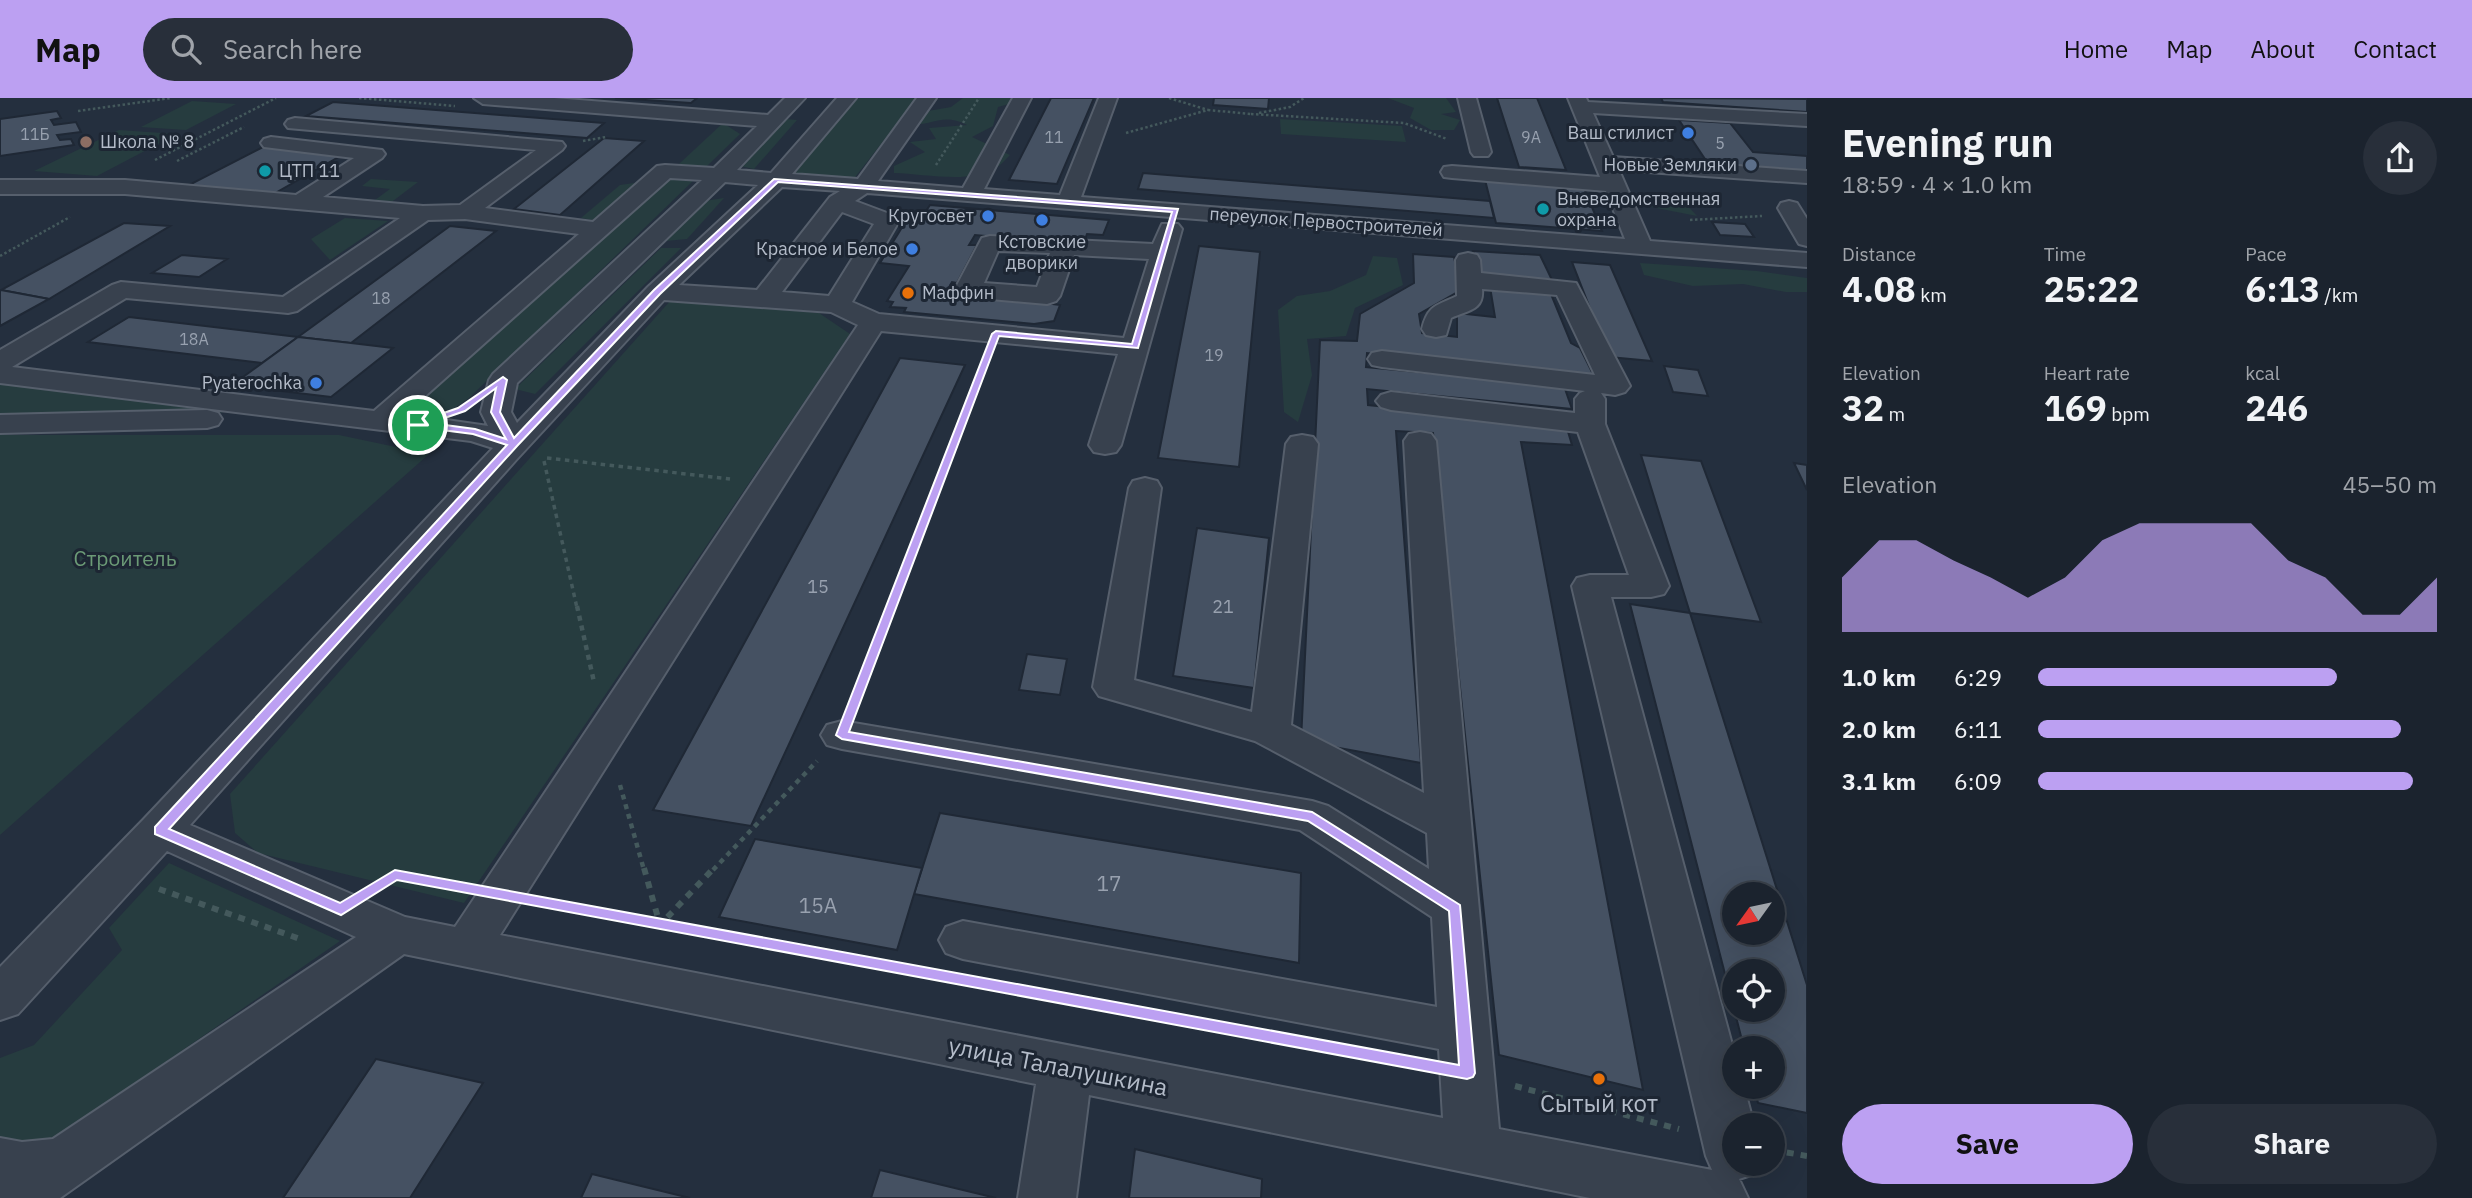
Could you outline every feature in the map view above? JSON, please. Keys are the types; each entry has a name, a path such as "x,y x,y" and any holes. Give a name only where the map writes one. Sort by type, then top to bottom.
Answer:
{"street":[{"path":"483,98 771,121"},
{"path":"702,136 744,98"},
{"path":"418,425 461,410 503,380 796,98"},
{"path":"0,1000 160,830 528,451 657,292 776,180 847,98"},
{"path":"764,298 927,98"},
{"path":"970,195 1022,98"},
{"path":"1068,202 1108,98"},
{"path":"1467,98 1481,152"},
{"path":"1638,238 1579,102 1807,120"},
{"path":"295,124 555,146 465,212"},
{"path":"271,143 374,154 302,201"},
{"path":"381,420 684,153"},
{"path":"1606,163 1807,177"},
{"name":"переулок Первостроителей","path":"665,171 776,180 851,194 919,191 1467,233 1638,238 1807,260"},
{"path":"1452,172 1615,184"},
{"path":"0,187 101,187 302,201 423,213 465,212 598,230"},
{"path":"837,305 887,221 851,194"},
{"path":"1105,445 1176,211"},
{"path":"0,362 121,290 288,305 423,213"},
{"path":"1800,213 1807,239"},
{"path":"1436,329 1438,314 1470,300 1467,233"},
{"path":"1064,248 1163,251"},
{"path":"1391,401 1590,403 1615,386 1567,288 1469,279"},
{"path":"657,292 837,305 873,322 1135,346"},
{"path":"466,949 873,322"},
{"path":"1382,359 1590,403"},
{"path":"0,374 475,432 528,451"},
{"path":"503,380 496,412 528,451"},
{"path":"1590,403 1651,586 1590,586 1724,1113"},
{"path":"0,424 338,415"},
{"path":"1420,441 1473,1150"},
{"path":"1270,732 1302,444"},
{"path":"1144,488 1113,687 1270,732 1449,825"},
{"path":"842,735 1312,817 1455,909"},
{"name":"улица Талалушкина","path":"160,830 397,934 1473,1150 1637,1190 1719,1198"},
{"path":"13,1198 397,934"},
{"path":"955,959 1466,1053"},
{"path":"1047,1198 1065,1068"},
{"path":"0,1163 22,1167 64,1163"},
{"path":"1738,1176 1743,1198"}],"path":[{"path":"78,111 172,98"},
{"path":"101,187 276,98"},
{"path":"919,191 979,98"},
{"path":"1168,98 1208,110 1404,123 1481,152"},
{"path":"1251,114 1290,107 1304,98"},
{"path":"1091,142 1208,110"},
{"path":"1638,238 1709,217 1800,213"},
{"path":"660,925 842,735 996,334"},
{"path":"528,451 660,925"},
{"path":"156,888 300,939 395,875 660,925 955,959"},
{"path":"1466,1053 1722,1149"},
{"path":"1785,1152 1807,1156"}],"green space":[{"path":"856,98 918,98 905,115 951,107 963,98 1016,98 1016,102 998,107 993,126 972,137 1010,155 993,170 971,176 894,173 894,166 925,152 910,142 936,139 929,128 967,125 948,120 919,124 899,121 852,181 787,175"},
{"path":"1388,98 1446,98 1456,112 1441,114 1460,120 1454,130 1431,130 1410,118 1414,108"},
{"path":"192,101 236,104 186,130 141,127"},
{"path":"786,119 797,120 754,169 740,166"},
{"path":"1280,119 1402,126 1406,142 1281,134"},
{"path":"723,123 740,134 706,167 687,168 679,164"},
{"path":"119,130 177,134 97,176 34,171"},
{"path":"678,178 696,178 469,398 453,409 425,413 417,407 422,396 657,184"},
{"path":"371,179 418,182 385,207 341,204 350,198 375,200 390,189 362,186"},
{"path":"641,182 593,220 581,218 620,185"},
{"path":"724,198 687,239 666,241 698,202"},
{"path":"1654,198 1682,200 1697,216 1641,205"},
{"path":"345,218 388,221 330,260 311,239"},
{"path":"661,248 681,248 535,394 515,389"},
{"path":"1373,256 1397,258 1403,285 1355,308 1346,336 1307,339 1312,375 1298,422 1284,412 1278,310 1297,296 1330,291 1366,275"},
{"path":"1640,263 1757,271 1807,278 1807,292 1786,292 1743,284 1693,286 1644,275"},
{"path":"671,300 819,313 850,334 464,903 258,853 235,833 230,794"},
{"path":"0,382 225,413 0,414"},
{"name":"Строитель","path":"0,435 339,435 429,454 0,835"},
{"path":"169,863 340,941 23,1161 0,1141 0,1058 34,1045 122,950 109,928"}],"building":[{"path":"615,98 697,98 691,103"},
{"path":"1051,98 1094,98 1057,184 1009,180"},
{"path":"1214,98 1269,98 1268,109 1213,105"},
{"path":"1497,98 1537,98 1566,170 1519,167"},
{"path":"1661,98 1807,99 1807,112 1663,102"},
{"path":"333,102 604,123 587,138 306,116"},
{"path":"57,111 61,118 51,120 54,125 76,122 81,132 57,135 60,140 71,139 74,145 0,156 0,119"},
{"path":"1679,120 1730,123 1753,152 1807,156 1807,172 1709,165"},
{"path":"604,138 644,141 560,215 514,209"},
{"name":"ЦТП 11","path":"263,147 342,155 270,196 185,187"},
{"path":"1143,173 1490,201 1494,218 1138,189"},
{"name":"Вневедомственная охрана","path":"1485,180 1584,188 1602,231 1496,223"},
{"path":"930,205 1109,220 1103,235 1087,234 1084,242 1075,244 975,235 969,245 977,245 957,283 952,282 947,291 1053,301 1052,304 1060,305 1054,321 1034,324 904,312 906,308 890,307 893,302 887,301 909,266 880,263 909,216 922,217"},
{"path":"1712,222 1745,224 1754,237 1720,235"},
{"path":"124,223 170,226 49,299 1,290"},
{"path":"450,226 496,231 351,343 298,337"},
{"path":"1199,246 1260,252 1239,467 1158,458"},
{"path":"1473,251 1540,255 1552,280 1482,275"},
{"path":"1413,254 1454,257 1461,290 1419,314 1422,333 1457,337 1457,313 1495,317 1490,287 1551,294 1571,343 1580,348 1594,376 1367,353 1366,367 1564,386 1572,409 1367,389 1368,405 1566,425 1572,445 1521,442 1643,1090 1499,1055 1433,433 1396,431 1421,763 1301,741 1320,340 1357,341 1360,314 1414,283"},
{"path":"182,255 227,259 199,277 152,273"},
{"path":"1572,262 1610,265 1652,361 1609,357"},
{"path":"1,290 49,299 0,326"},
{"path":"129,317 298,337 262,363 88,342"},
{"path":"298,337 393,348 331,397 232,385"},
{"path":"900,358 965,365 751,826 653,810"},
{"path":"1664,366 1698,370 1708,396 1673,392"},
{"path":"1641,455 1701,461 1761,622 1690,613"},
{"path":"1794,463 1807,465 1807,490"},
{"path":"1197,528 1269,538 1254,688 1173,676"},
{"path":"1630,604 1690,613 1775,882 1722,882 1722,945 1785,945 1785,915 1807,985 1807,1113 1758,1103 1757,1099 1785,1099 1785,1036 1741,1036 1737,1022 1785,1022 1785,959 1722,959 1722,962"},
{"path":"1027,654 1067,659 1060,695 1019,690"},
{"path":"940,813 1301,873 1299,963 914,894"},
{"path":"755,839 922,868 897,950 719,917"},
{"path":"376,1059 483,1083 410,1198 283,1198"},
{"path":"1135,1149 1262,1179 1261,1198 1129,1198"},
{"path":"880,1170 996,1198 871,1198"},
{"path":"592,1174 690,1198 581,1198"}],"place":[{"name":"Ваш стилист","path":"1688,133"},
{"name":"Школа № 8","path":"86,142"},
{"name":"Новые Земляки","path":"1751,165"},
{"name":"ЦТП 11","path":"265,171"},
{"name":"Вневедомственная охрана","path":"1543,209"},
{"name":"Кругосвет","path":"988,216"},
{"name":"Кстовские дворики","path":"1042,220"},
{"name":"Красное и Белое","path":"912,249"},
{"name":"Маффин","path":"908,293"},
{"name":"Pyaterochka","path":"316,383"},
{"name":"Сытый кот","path":"1599,1079"}],"route":[{"path":"418,425 461,410 503,380 496,412 513,444 657,292 776,180 1176,211 1135,346 996,334 842,735 1312,817 1455,909 1467,1073 395,875 341,909 160,830 513,444 475,432 418,425"}]}
